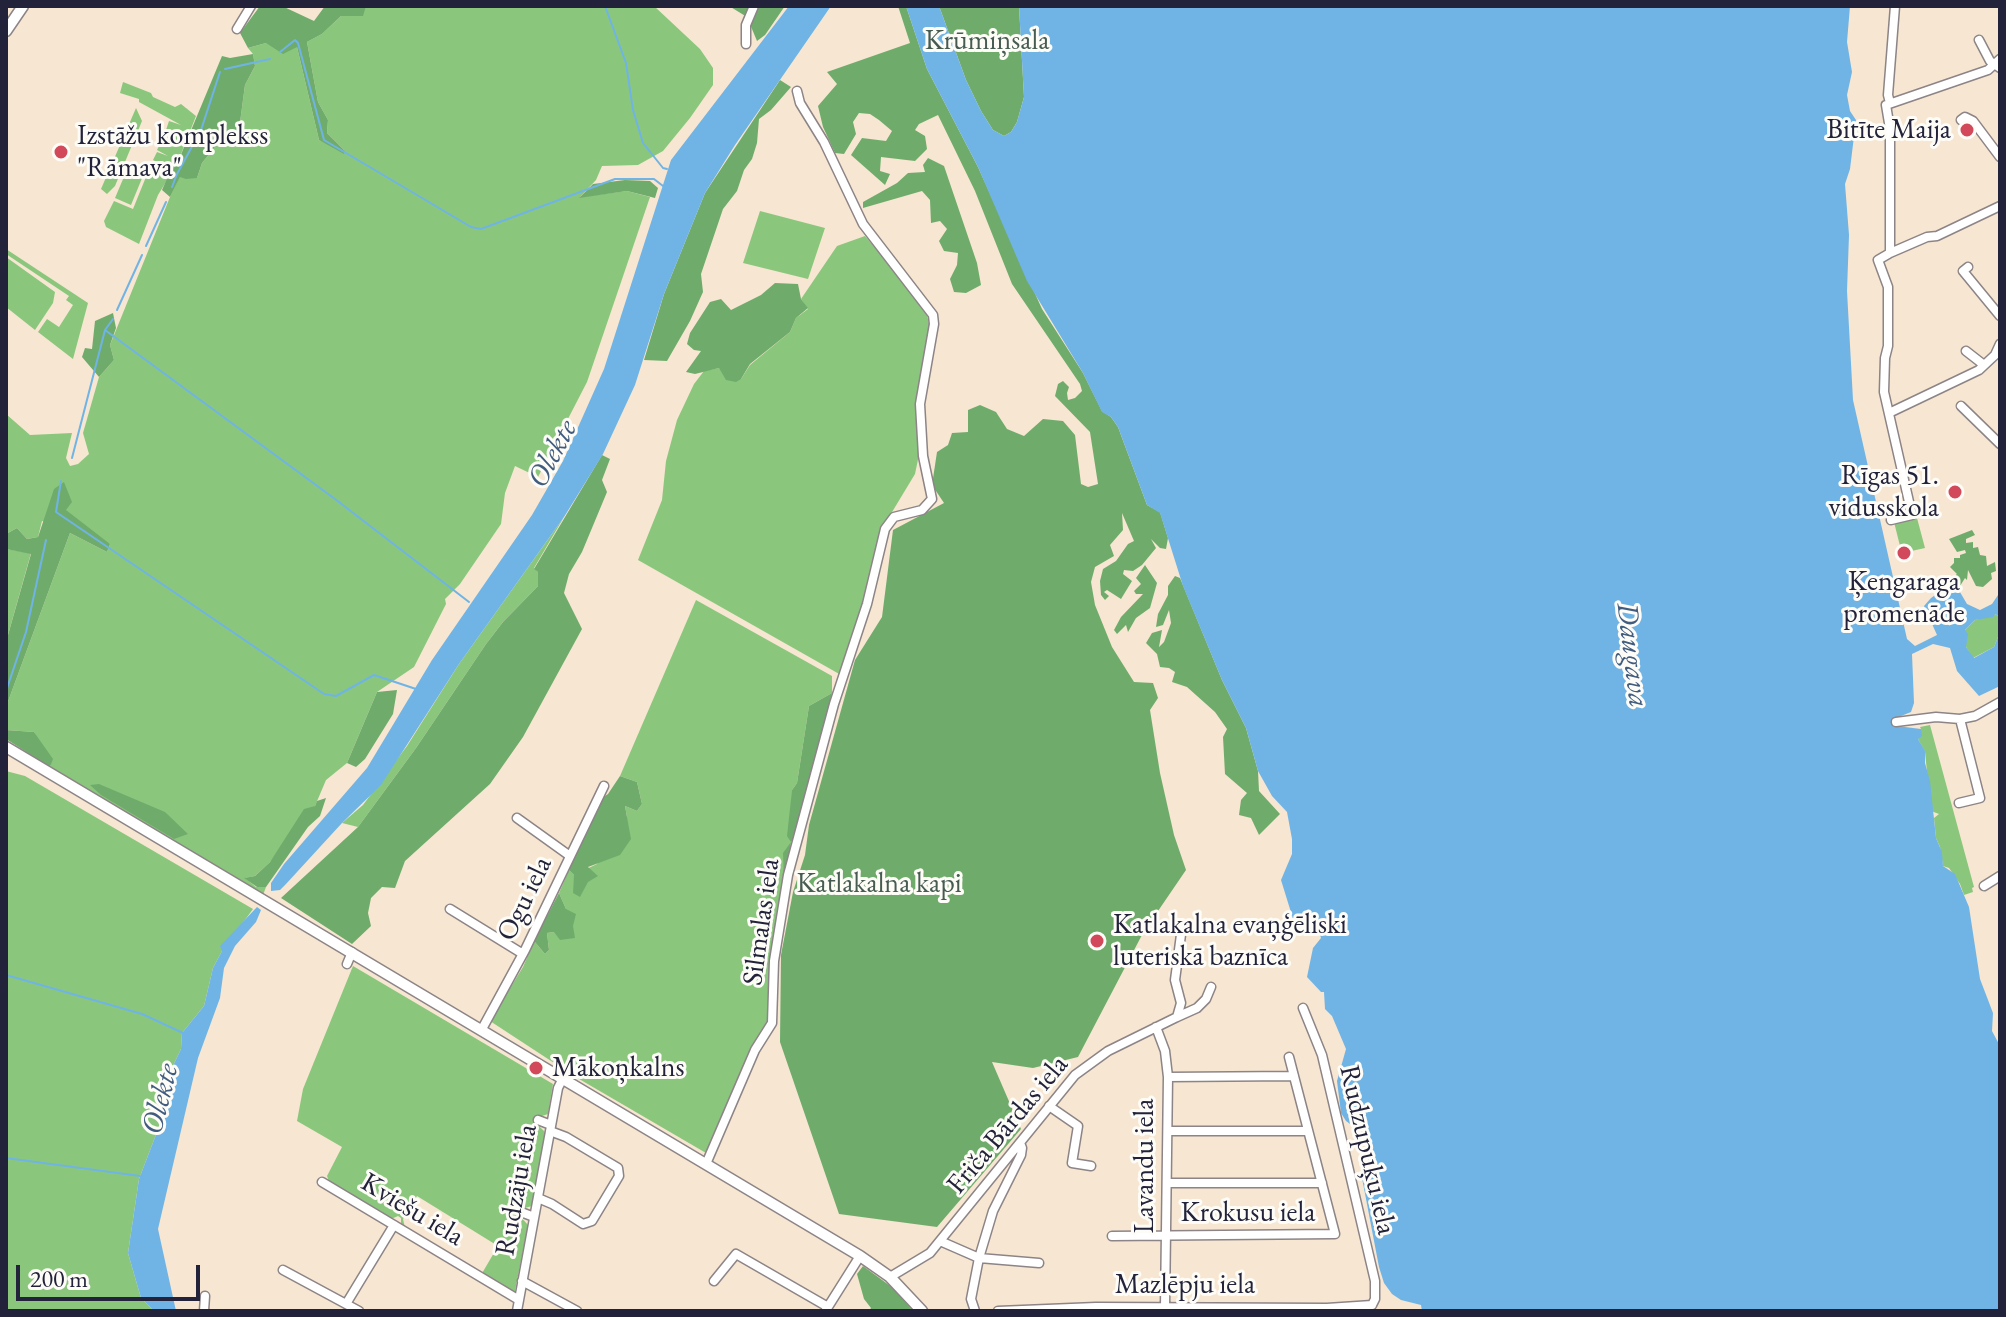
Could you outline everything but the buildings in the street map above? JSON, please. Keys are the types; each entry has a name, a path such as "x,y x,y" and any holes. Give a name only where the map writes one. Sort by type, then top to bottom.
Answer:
{"main road":[{"path":"6,31 23,6"},
{"path":"6,747 860,1256 890,1277 922,1311"}],"street":[{"path":"237,29 251,6"},
{"path":"746,44 746,25 754,6"},
{"path":"1890,103 1888,95 1895,6"},
{"path":"1890,253 1890,129 1886,105 1998,64 1979,40"},
{"name":"Silmalas iela","path":"706,1164 755,1050 772,1023 774,961 782,905 804,810 867,604 885,529 894,517 922,510 932,499 923,456 920,404 934,324 927,305 863,224 824,142 800,103 797,91"},
{"path":"1961,120 1965,117 1973,121 2000,157"},
{"path":"1891,520 1912,515 1884,392 1888,287 1878,260 2000,206"},
{"path":"1968,267 1963,271 2000,316"},
{"path":"1889,413 1984,365 1995,355 2000,344"},
{"path":"1966,351 1984,365"},
{"path":"1961,406 2000,444"},
{"path":"1896,722 1936,717 1960,719 1975,716 2000,702"},
{"path":"1959,803 1980,798 1960,719"},
{"name":"Ogu iela","path":"482,1029 523,954 604,786"},
{"path":"517,818 570,856"},
{"path":"1984,886 2000,876"},
{"path":"450,909 523,954"},
{"path":"1177,1017 1181,1003 1175,980 1182,927"},
{"path":"347,964 352,952"},
{"name":"Friča Bārdas iela","path":"890,1277 923,1258 940,1241 1062,1087 1090,1062 1197,1008 1206,999 1211,987"},
{"name":"Rudzupuķu iela","path":"1303,1008 1322,1055 1372,1266 1376,1308"},
{"name":"Lavandu iela","path":"1156,1027 1165,1051 1168,1077 1164,1309"},
{"path":"1167,1183 1322,1183 1289,1057"},
{"path":"1168,1077 1294,1076"},
{"name":"Rudzāju iela","path":"517,1311 558,1086 563,1078"},
{"path":"1049,1106 1078,1126 1072,1163 1091,1166"},
{"path":"538,1120 618,1168 619,1176 592,1221 583,1224 538,1198"},
{"path":"1168,1131 1308,1131"},
{"path":"975,1311 971,1299 979,1258 993,1211 1021,1155 1020,1143"},
{"name":"Kviešu iela","path":"322,1182 519,1300"},
{"name":"Krokusu iela","path":"1112,1236 1335,1234 1322,1183"},
{"path":"521,1212 534,1217"},
{"path":"346,1304 394,1225"},
{"path":"940,1241 979,1258 1039,1263"},
{"path":"714,1281 736,1254 827,1309 860,1256"},
{"path":"283,1270 359,1311"},
{"path":"522,1281 577,1311"},
{"path":"204,1311 205,1296"},
{"name":"Mazlēpju iela","path":"998,1311 1376,1308"}],"green space":[{"path":"260,6 282,6 314,21 325,6 366,6 363,16 341,16 322,34 307,42 318,102 328,120 327,133 345,151 344,154 319,140 297,47 283,54 266,43 248,48 240,33"},
{"path":"366,6 654,6 700,49 713,68 713,85 663,151 638,165 602,166 596,180 580,197 627,191 650,197 587,382 538,477 515,466 505,493 501,524 460,584 445,599 446,604 414,667 377,692 347,763 326,780 315,806 270,862 255,876 245,878 256,887 266,887 263,895 6,742 51,766 34,732 6,730 6,707 70,533 107,552 110,544 42,521 38,537 27,539 17,528 6,534 6,414 30,435 72,433 66,458 70,466 78,464 89,454 83,433 99,377 114,360 110,345 170,197 180,176 197,178 202,163 215,147 235,143 245,85 255,66 253,54 248,48 266,43 297,47 319,140 345,151 327,133 328,120 318,102 307,42 322,34 341,16"},
{"path":"729,6 785,6 765,35 757,41 747,17"},
{"name":"Katlakalna kapi","path":"898,6 906,6 927,69 978,167 1042,309 1083,373 1102,411 1118,427 1147,505 1160,512 1168,538 1166,549 1160,548 1151,539 1156,548 1142,565 1133,571 1124,570 1123,574 1132,581 1121,599 1107,590 1104,592 1109,596 1105,600 1101,595 1100,581 1103,569 1116,561 1128,544 1134,541 1122,513 1123,530 1110,545 1114,556 1095,567 1091,582 1095,605 1112,647 1134,682 1153,683 1158,698 1150,710 1160,773 1174,835 1186,870 1143,933 1078,1057 1033,1068 992,1062 1021,1129 937,1227 839,1214 780,1042 781,955 793,892 855,660 882,617 893,530 944,503 932,485 937,452 948,445 952,433 968,432 968,410 980,405 996,412 1007,429 1024,436 1043,419 1063,421 1075,435 1081,484 1088,487 1098,484 1090,432 1055,396 1058,384 1063,381 1069,387 1068,400 1075,398 1082,391 1080,384 1012,284 975,191 938,115 919,124 915,130 925,136 927,149 915,161 881,157 880,171 890,174 885,185 851,155 862,138 886,141 892,131 870,114 859,113 853,122 856,134 844,154 835,153 823,127 818,106 837,84 827,72 910,43"},
{"name":"Krūmiņsala","path":"939,6 1019,6 1024,97 1017,122 1011,132 1004,136 993,130 981,111 966,80"},
{"path":"253,54 255,66 245,85 235,143 215,147 202,163 197,178 180,177 170,197 162,190 177,164 222,56 230,58"},
{"path":"780,80 791,87 759,119 752,159 744,170 737,191 723,209 701,274 703,292 690,321 667,361 644,360 664,294 705,193"},
{"path":"123,82 175,107 181,104 196,116 177,164 158,195 139,244 106,227 104,221 114,201 133,209 148,172 160,176 149,170 153,162 164,166 153,160 157,152 168,156 157,150 161,142 172,146 162,140 165,131 176,136 166,130 169,121 181,125 139,102 139,99 120,93"},
{"path":"136,108 142,121 115,186 107,194 101,189"},
{"path":"928,158 944,166 977,263 981,285 966,293 954,292 950,279 957,265 958,253 944,251 939,241 947,229 940,221 931,223 930,200 922,191 863,208 863,202 897,183 908,173 925,172 923,165"},
{"path":"129,165 145,171 131,205 115,198"},
{"path":"650,181 658,188 655,198 627,191 579,198 593,184"},
{"path":"760,211 825,228 808,279 743,263"},
{"path":"865,236 925,306 930,328 916,403 921,445 915,474 883,527 858,624 841,675 638,560 662,500 666,461 677,420 694,384 704,371 719,368 741,379 750,365 790,332 796,318 808,309 801,299 837,246"},
{"path":"6,249 88,303 73,359 38,332 47,319 59,327 73,305 66,300 69,296 6,254"},
{"path":"6,257 55,292 53,303 35,330 6,307"},
{"path":"775,283 798,284 801,299 808,308 796,318 790,332 750,364 736,382 726,380 719,368 695,374 686,372 701,351 687,344 690,333 710,302 721,299 731,310 761,295"},
{"path":"113,313 116,328 110,345 114,360 99,377 82,357 85,348 92,349 95,321"},
{"path":"602,455 610,459 602,480 607,492 582,552 569,574 564,593 582,629 523,737 490,784 405,861 395,888 382,887 371,898 368,913 371,926 352,944 281,898 358,827 486,644 538,586 538,572 534,569"},
{"path":"64,482 72,502 66,510 110,544 107,552 70,533 6,707 6,642 31,554 6,549 6,534 17,528 27,539 38,537 54,489"},
{"path":"564,517 534,568 538,572 538,586 486,644 358,827 342,823 363,805 407,746 459,664"},
{"path":"1917,518 1925,548 1907,552 1908,557 1901,552 1900,549 1906,546 1900,546 1894,522"},
{"path":"1972,530 1975,535 1966,539 1966,543 1973,542 1973,548 1978,547 1980,555 1986,556 1987,566 1995,562 1996,571 1991,573 1992,579 1983,587 1976,586 1968,570 1967,580 1965,578 1960,586 1957,585 1953,577 1957,574 1950,567 1954,558 1966,553 1965,550 1957,552 1949,539"},
{"path":"6,549 31,553 6,642"},
{"path":"1145,565 1157,583 1150,608 1136,618 1128,632 1126,625 1117,634 1114,630 1121,617 1143,594 1134,591 1141,584 1136,578"},
{"path":"1175,576 1180,578 1222,680 1246,728 1258,771 1259,791 1280,814 1259,835 1251,818 1239,815 1241,800 1247,793 1225,774 1223,737 1227,729 1215,712 1187,687 1172,682 1175,672 1160,667 1157,654 1146,643 1152,633 1162,630 1159,647 1164,642 1171,623 1169,610 1163,625 1156,627 1158,614"},
{"path":"696,600 832,676 832,693 809,706 797,783 792,790 791,842 769,1022 756,1040 706,1153 574,1076 490,1021 523,967 534,941 545,954 549,950 547,933 554,932 566,909 559,893 569,870 574,875 597,864 627,817 625,806 637,811 642,804 637,782 620,776"},
{"path":"1995,614 2000,617 2000,632 1994,647 1973,658 1966,647 1965,630 1975,620"},
{"path":"397,690 393,714 365,759 356,767 347,763 377,692"},
{"path":"832,693 796,836 791,842 787,836 792,790 797,783 809,706"},
{"path":"1930,725 1974,887 1973,892 1964,895 1949,868 1943,866 1936,838 1934,818 1939,814 1931,811 1925,752 1918,739 1920,727"},
{"path":"6,730 34,732 53,759 50,767 6,739"},
{"path":"6,771 25,776 253,909 222,951 213,968 204,1006 182,1033 181,1049 170,1072 162,1119 139,1179 128,1253 141,1298 154,1311 6,1311"},
{"path":"620,776 637,782 642,804 637,811 625,806 631,839 620,855 588,867 598,876 588,882 580,897 573,893 574,875 569,870 599,800 608,794"},
{"path":"99,784 165,812 188,834 174,839 101,795 90,785"},
{"path":"326,798 320,816 308,827 266,887 257,887 244,878 255,876 270,862 304,809"},
{"path":"791,842 784,882 783,853"},
{"path":"559,893 566,909 576,914 573,926 575,938 560,940 554,932 547,933 549,950 545,954 534,941"},
{"path":"353,966 553,1084 548,1114 539,1117 536,1123 545,1132 532,1206 521,1209 519,1215 528,1225 515,1291 508,1292 481,1275 498,1246 417,1196 403,1219 405,1228 401,1226 398,1216 389,1220 330,1184 327,1176 342,1147 297,1121 303,1089"},
{"path":"863,1266 893,1288 913,1311 869,1311 871,1308 864,1299 857,1274"}],"water":[{"name":"Olekte","path":"789,6 831,6 705,193 664,294 635,385 603,454 564,517 459,664 381,785 280,890 271,891 271,883 284,864 367,768 432,660 532,515 563,461 604,369 671,160"},
{"name":"Daugava","path":"906,6 939,6 966,80 981,111 993,130 1004,136 1011,132 1017,122 1024,97 1019,6 1850,6 1847,42 1852,72 1847,95 1850,111 1856,120 1845,184 1853,400 1907,639 1915,646 1937,635 1924,606 1945,588 1957,587 1967,604 1980,610 1992,604 2000,592 2000,617 1995,614 1975,620 1965,630 1968,634 1966,647 1974,658 1994,647 2000,632 2000,686 1979,696 1957,671 1950,648 1933,644 1912,654 1914,703 1911,712 1896,718 1897,726 1921,729 1922,736 1918,739 1925,751 1936,838 1942,852 1943,866 1955,874 1969,907 1980,979 1993,1013 1992,1031 2000,1046 2000,1311 1422,1311 1421,1305 1401,1300 1392,1294 1384,1283 1379,1267 1362,1178 1369,1165 1364,1134 1346,1121 1341,1113 1337,1081 1346,1049 1332,1016 1325,1009 1324,992 1307,977 1313,948 1321,938 1315,918 1294,922 1281,880 1292,854 1287,812 1272,796 1258,771 1246,728 1222,680 1183,586 1160,513 1147,505 1118,427 1111,417 1102,412 1083,373 1027,281 978,167 927,69"},
{"name":"Olekte","path":"257,907 261,910 256,922 235,946 224,968 220,998 198,1058 158,1229 176,1311 154,1311 141,1298 128,1253 139,1179 162,1119 170,1072 181,1049 182,1033 204,1006 213,968 222,951 220,946"}],"waterway":[{"path":"605,6 626,63 633,110 643,143 667,169"},
{"path":"280,52 295,40 298,43 324,140 471,227 481,229 615,179 654,179 663,186"},
{"path":"225,69 270,59"},
{"path":"172,187 201,130 220,72"},
{"path":"146,246 166,202"},
{"path":"117,310 142,255"},
{"path":"72,458 105,330 113,319"},
{"path":"105,330 469,602"},
{"path":"61,481 56,512 324,694 336,696 374,675 416,689"},
{"path":"6,691 26,632 46,540"},
{"path":"6,975 142,1014 183,1033"},
{"path":"6,1158 140,1176"}],"place":[{"name":"Bitīte Maija","path":"1967,130"},
{"name":"Izstāžu komplekss \"Rāmava\"","path":"61,152"},
{"name":"Rīgas 51. vidusskola","path":"1955,492"},
{"name":"Ķengaraga promenāde","path":"1904,553"},
{"name":"Katlakalna evaņģēliski luteriskā baznīca","path":"1097,941"},
{"name":"Mākoņkalns","path":"536,1068"}]}
